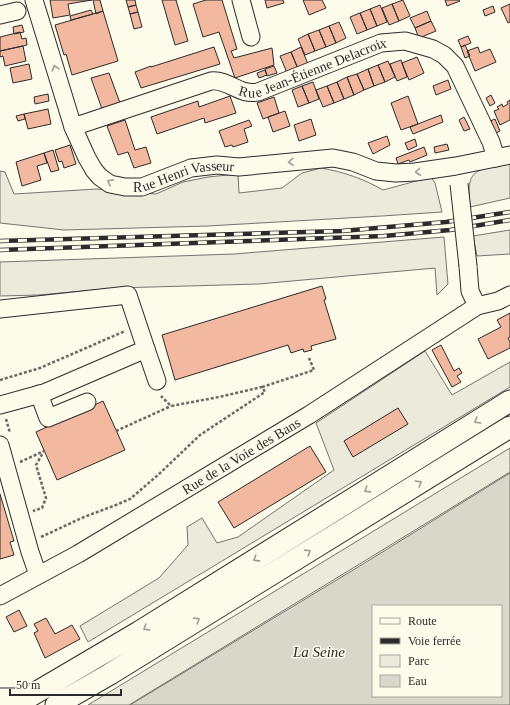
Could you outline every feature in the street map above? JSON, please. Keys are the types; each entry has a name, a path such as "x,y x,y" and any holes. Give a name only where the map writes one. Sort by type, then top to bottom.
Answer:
{"main road":[{"path":"22,701 140,632 510,401"},
{"path":"56,705 110,674 510,427"}],"street":[{"name":"Rue Henri Vasseur","path":"34,0 73,128 87,158 100,177 110,184 125,187 142,187 191,168 217,165 239,166 333,158 353,162 385,173 415,172 456,166 503,156"},
{"path":"241,0 251,37"},
{"path":"0,15 17,11"},
{"name":"Rue Jean-Étienne Delacroix","path":"73,128 211,81 217,80 250,93 258,92 381,43 405,41 433,48 444,55 455,66 491,142 503,156"},
{"path":"456,166 470,291 477,306"},
{"path":"0,309 128,295 142,350 158,386"},
{"name":"Rue de la Voie des Bans","path":"0,596 78,554 309,415 477,306 498,301 510,295"},
{"path":"1,405 39,394 142,350"},
{"path":"39,394 48,418 87,402"},
{"path":"5,440 28,548 38,575"},
{"path":"0,698 22,701"}],"path":[{"path":"0,380 40,368 130,328 142,350"},
{"path":"116,430 171,406 262,387 314,370 309,358"},
{"path":"158,386 171,406"},
{"path":"38,531 40,537 84,517 116,506 130,499 200,435 265,392 262,387"},
{"path":"1,405 5,440"},
{"path":"21,470 19,462 44,451 36,465 46,498 42,508 33,512"},
{"path":"31,505 35,518"}],"green space":[{"path":"510,164 510,198 470,207 469,188 472,176 476,172 487,168"},
{"path":"321,168 354,176 383,190 431,177 435,183 442,212 208,226 64,230 0,223 0,171 5,172 14,194 97,189 156,194 183,182 208,177 238,174 239,193 282,188 302,173"},
{"path":"510,230 510,254 477,256 473,236"},
{"path":"444,237 448,284 437,295 435,268 259,284 116,288 39,295 0,296 0,262 234,254"},
{"path":"425,351 452,395 510,362 510,387 88,642 80,626 159,578 188,545 187,527 202,518 217,543 238,537 334,470 316,423"},
{"path":"510,448 510,472 129,705 88,705"}],"water":[{"name":"La Seine","path":"510,473 510,705 130,705 363,564"}],"building":[{"path":"50,0 92,0 68,4 70,15 53,18"},
{"path":"93,0 100,0 103,11 96,14"},
{"path":"126,0 135,0 136,5 128,7"},
{"path":"162,0 176,0 188,41 175,45"},
{"path":"206,0 222,0 237,49 231,51 234,58 272,48 274,65 235,78 219,32 203,37 193,4"},
{"path":"265,0 283,0 284,3 267,8"},
{"path":"303,0 322,0 326,8 309,15"},
{"path":"403,0 410,16 399,21 392,4"},
{"path":"445,0 459,0 460,1 447,6"},
{"path":"392,4 399,21 389,25 382,8"},
{"path":"510,4 510,22 508,23 501,8"},
{"path":"136,5 138,12 130,14 128,7"},
{"path":"380,5 387,22 377,26 370,9"},
{"path":"493,6 495,12 485,16 483,10"},
{"path":"370,9 377,26 367,30 360,13"},
{"path":"91,10 93,14 71,20 70,16"},
{"path":"103,11 118,61 72,75 55,25"},
{"path":"427,11 431,21 415,28 410,18"},
{"path":"138,12 142,27 134,29 130,14"},
{"path":"360,13 367,30 357,34 350,17"},
{"path":"431,21 436,31 419,38 415,28"},
{"path":"339,22 346,38 336,43 329,26"},
{"path":"22,25 24,32 14,34 13,27"},
{"path":"329,26 336,43 326,47 319,30"},
{"path":"319,30 326,47 315,51 308,34"},
{"path":"20,32 22,39 26,38 27,45 0,51 0,37"},
{"path":"308,34 315,51 305,55 298,39"},
{"path":"468,36 471,43 461,47 458,40"},
{"path":"465,45 470,56 465,58 461,47"},
{"path":"23,46 26,61 5,66 3,56 0,57 0,51"},
{"path":"214,47 220,64 141,88 135,72"},
{"path":"301,47 308,64 298,69 291,52"},
{"path":"478,47 480,53 490,49 496,62 475,71 467,51"},
{"path":"291,52 298,69 287,73 280,56"},
{"path":"417,57 424,73 409,80 402,63"},
{"path":"401,60 407,77 397,81 390,64"},
{"path":"388,61 395,77 385,82 378,65"},
{"path":"29,64 32,79 13,83 10,68"},
{"path":"378,65 385,82 374,86 368,69"},
{"path":"274,66 277,73 267,76 265,69"},
{"path":"368,69 374,86 364,90 357,74"},
{"path":"265,70 267,75 259,78 257,73"},
{"path":"109,73 120,103 102,109 91,78"},
{"path":"357,74 364,90 354,95 347,77"},
{"path":"347,77 354,95 344,99 337,82"},
{"path":"448,80 451,89 436,95 433,86"},
{"path":"313,82 319,99 309,103 302,86"},
{"path":"337,82 344,99 334,103 327,86"},
{"path":"302,86 309,103 298,107 292,90"},
{"path":"327,86 334,103 323,107 316,90"},
{"path":"48,94 49,101 35,104 34,97"},
{"path":"491,95 495,103 490,106 486,98"},
{"path":"230,96 236,113 205,123 204,118 157,134 151,117 198,101 199,107"},
{"path":"408,96 418,124 401,130 391,103"},
{"path":"274,97 279,113 263,119 257,103"},
{"path":"510,100 510,120 500,125 494,111 499,109 497,107 502,104 503,107 508,104 507,102"},
{"path":"48,109 51,124 28,129 24,114"},
{"path":"285,111 290,126 273,132 268,117"},
{"path":"24,114 25,119 18,121 16,116"},
{"path":"441,115 443,122 413,134 410,127"},
{"path":"464,117 470,129 464,131 459,120"},
{"path":"311,119 316,135 299,141 294,125"},
{"path":"495,119 500,131 494,134 488,122"},
{"path":"125,120 135,150 146,147 151,163 134,168 128,152 118,155 107,126"},
{"path":"249,120 252,126 244,129 248,142 233,147 232,145 225,147 219,131"},
{"path":"387,136 390,145 373,154 368,143"},
{"path":"415,139 417,146 408,150 405,143"},
{"path":"447,144 449,150 435,153 434,147"},
{"path":"70,145 76,164 64,168 62,161 59,162 55,150"},
{"path":"424,147 427,155 410,162 409,160 398,164 396,158"},
{"path":"53,150 59,170 51,172 44,153"},
{"path":"44,153 47,163 37,166 41,180 22,186 16,162"},
{"path":"322,286 326,299 324,300 336,339 311,346 312,350 304,352 303,349 291,353 288,345 175,380 162,335"},
{"path":"510,313 510,337 508,338 510,348 488,359 478,339 501,327 497,320"},
{"path":"441,345 454,371 459,368 462,373 457,376 461,382 452,387 432,350"},
{"path":"103,401 125,450 57,480 36,432"},
{"path":"398,408 408,424 353,457 344,441"},
{"path":"310,446 326,472 234,528 218,502"},
{"path":"0,494 14,541 10,542 14,555 0,559"},
{"path":"19,610 27,626 14,632 6,617"},
{"path":"46,618 55,634 72,625 80,639 45,658 34,633 38,631 34,624"}],"railway":[{"path":"0,241 342,231 446,222 510,212"},
{"path":"0,250 384,236 450,230 510,220"}]}
